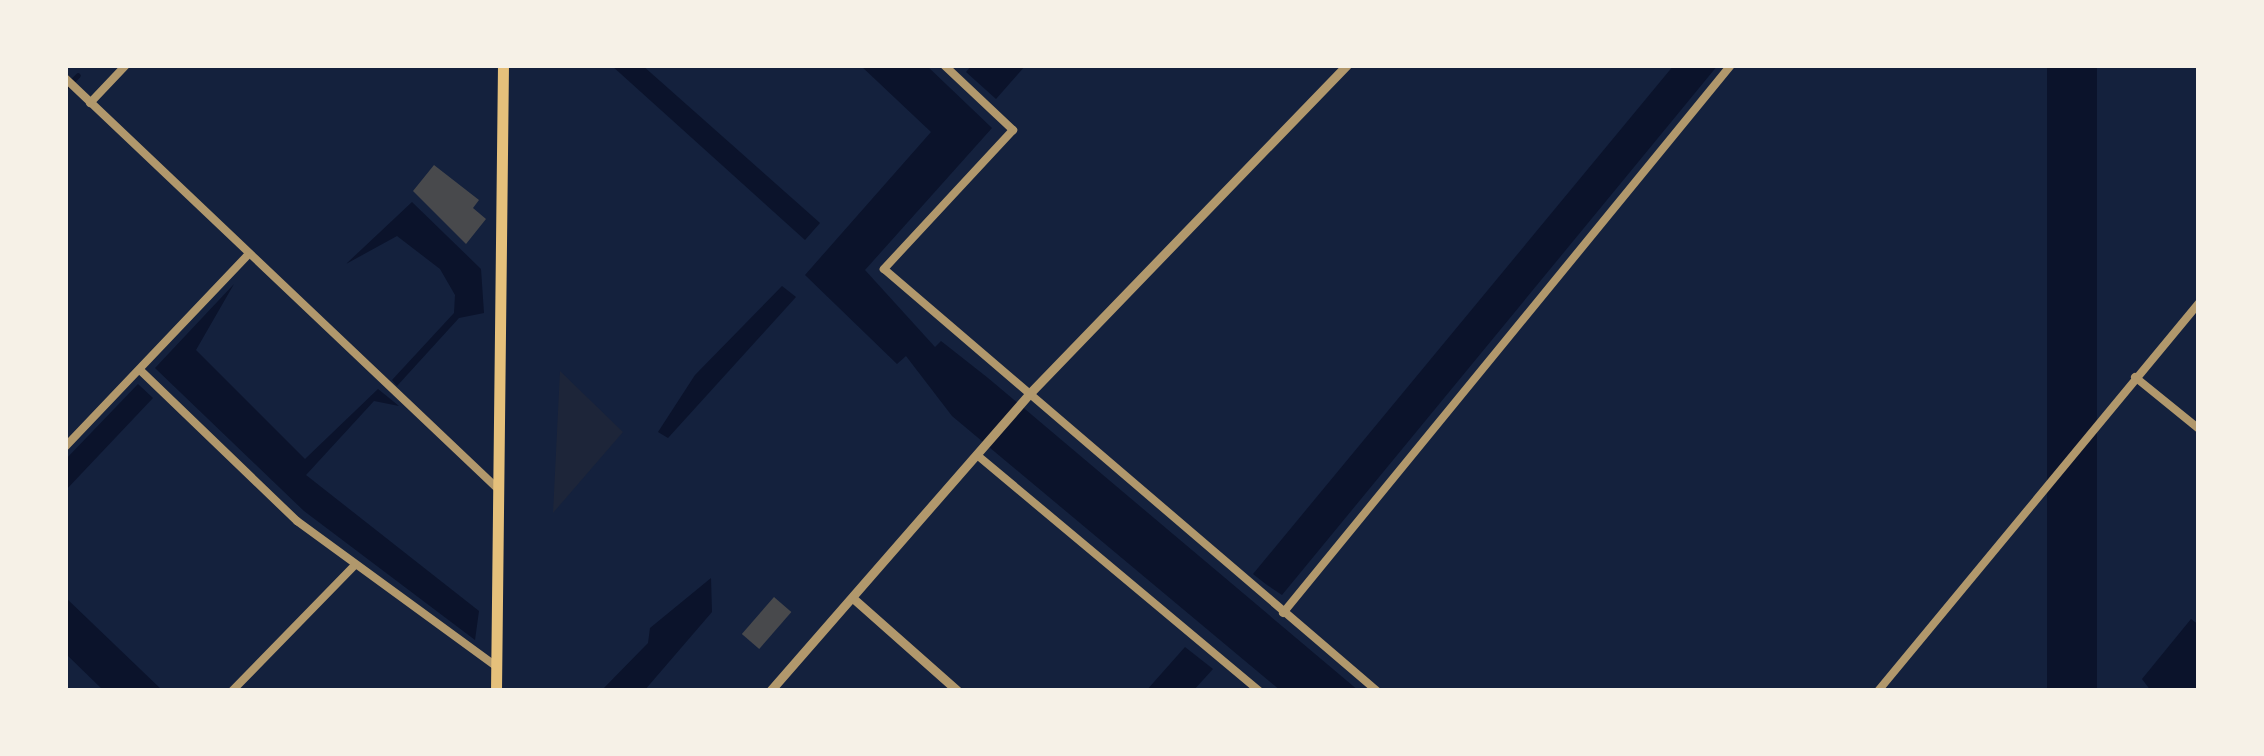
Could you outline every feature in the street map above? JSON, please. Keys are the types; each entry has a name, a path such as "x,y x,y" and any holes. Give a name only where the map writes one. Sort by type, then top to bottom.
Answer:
{"main road":[{"path":"496,691 503,65"}],"street":[{"path":"90,103 126,65"},
{"path":"944,65 1013,130 884,269 1377,691"},
{"path":"770,691 855,600 1028,394 1347,65"},
{"path":"1282,613 1731,65"},
{"path":"65,79 247,256 499,490"},
{"path":"65,447 247,256"},
{"path":"1878,691 2199,303"},
{"path":"140,370 355,565 496,666"},
{"path":"2135,377 2199,430"},
{"path":"978,454 1259,691"},
{"path":"232,691 355,565"},
{"path":"855,600 958,691"}],"shaded area":[{"path":"611,65 642,65 820,223 805,240"},
{"path":"860,65 926,65 992,128 865,270 935,347 941,341 988,378 1359,691 1281,691 952,416 906,356 897,364 805,275 931,132"},
{"path":"972,65 1026,65 996,99 966,72"},
{"path":"1674,65 1718,65 1282,595 1253,574"},
{"path":"2047,65 2097,65 2097,691 2047,691"},
{"path":"412,202 481,269 484,313 459,318 397,386 392,380 454,313 455,295 440,269 397,236 346,264"},
{"path":"234,284 196,350 305,459 378,389 399,406 374,401 306,475 479,611 475,640 304,511 155,368"},
{"path":"782,286 796,297 668,438 658,432 695,375"},
{"path":"560,371 623,432 553,513"},
{"path":"138,384 153,398 65,491 65,460"},
{"path":"711,578 712,612 644,691 601,691 648,643 650,628"},
{"path":"65,597 163,691 104,691 65,653"},
{"path":"2191,619 2199,625 2199,691 2151,691 2142,679"},
{"path":"1185,647 1213,669 1193,691 1146,691"}],"building":[{"path":"434,165 479,200 473,208 486,219 466,244 413,191"},
{"path":"774,597 791,612 759,649 742,634"}],"waterway":[{"path":"65,88 78,75"}]}
